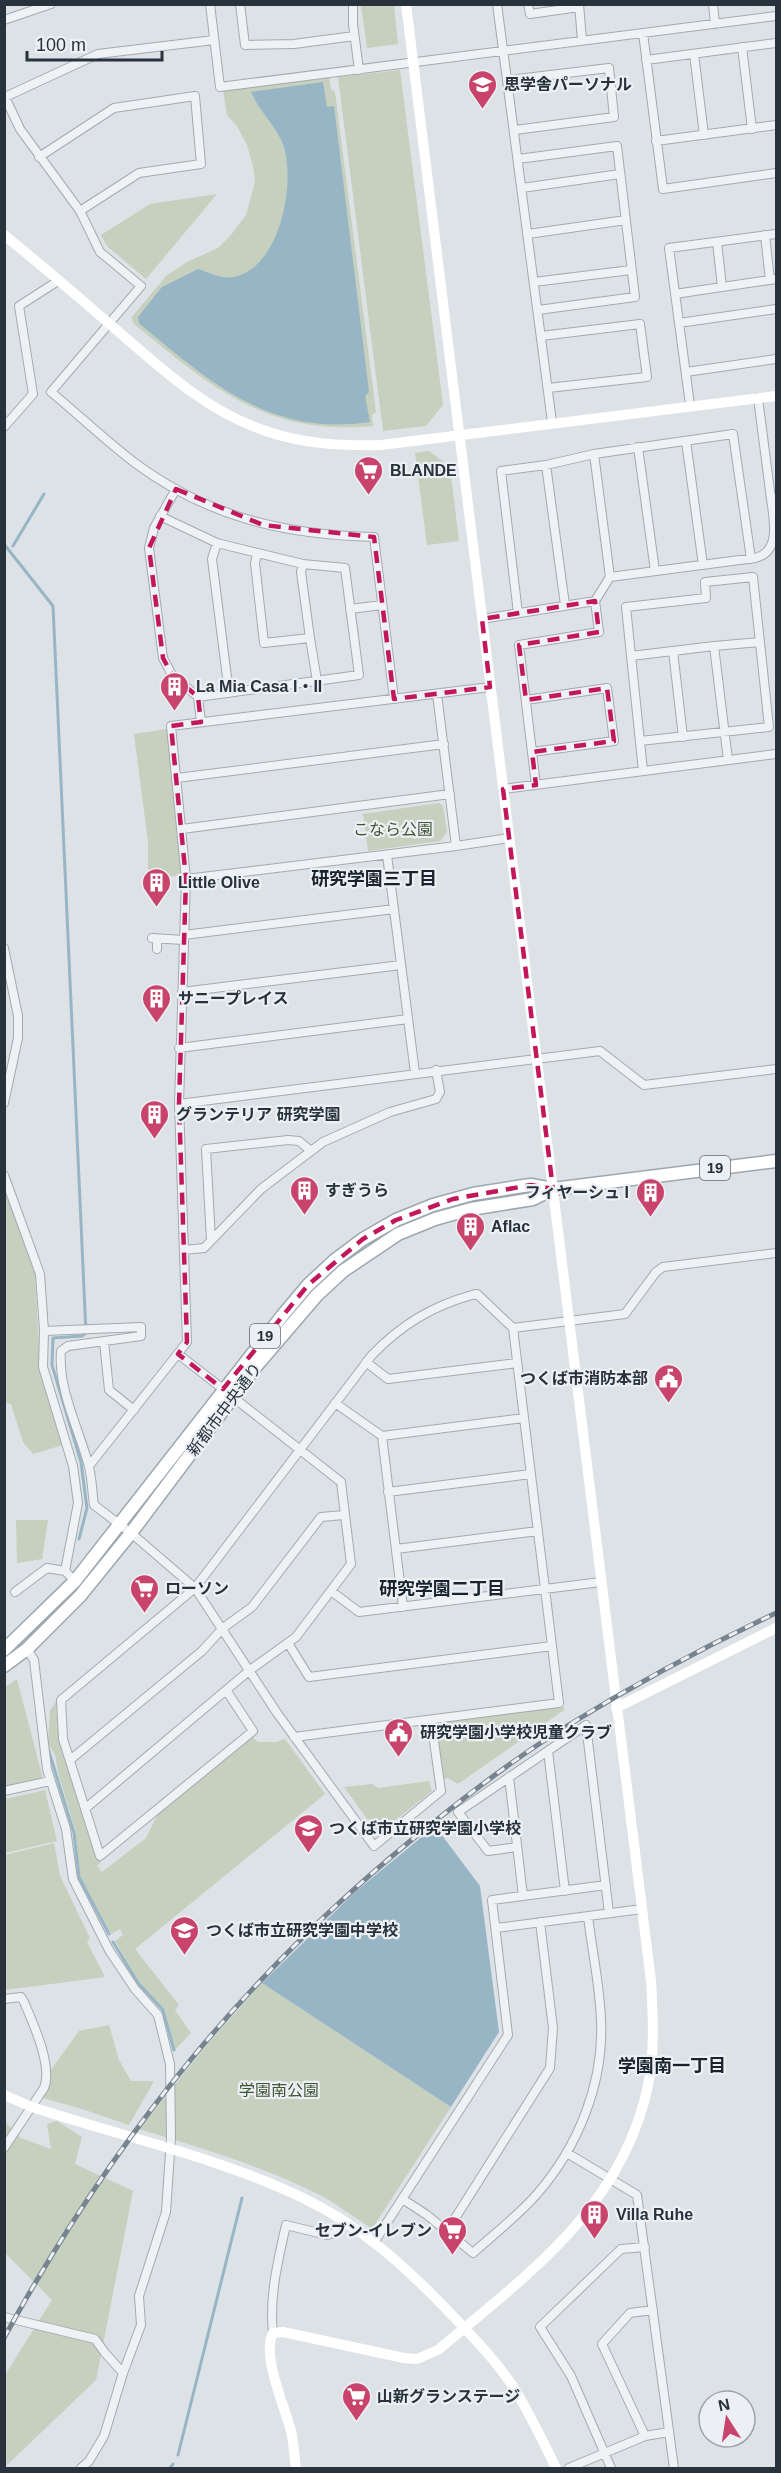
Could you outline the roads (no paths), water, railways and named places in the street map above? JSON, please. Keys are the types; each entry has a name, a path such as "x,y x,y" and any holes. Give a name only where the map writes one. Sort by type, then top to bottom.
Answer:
{"main road":[{"name":"新都市中央通り","path":"4,1650 75,1581 223,1389 308,1285 363,1239 396,1220 453,1199 531,1185 553,1188 777,1161"},
{"name":"新都市中央通り","path":"4,1666 27,1649 80,1596 131,1533 257,1365 317,1295 343,1271 369,1251 398,1234 435,1219 471,1209 533,1199 553,1188"}],"street":[{"path":"4,20 51,4"},
{"path":"210,4 220,87 777,16"},
{"path":"240,4 245,45 294,44 354,36"},
{"path":"353,4 354,36 359,70"},
{"path":"273,2333 283,2332 417,2359 431,2355 549,2253 586,2216 611,2179 637,2125 649,2074 654,2034 651,1981 406,4"},
{"path":"497,4 552,422"},
{"path":"528,4 530,14 579,6 582,40"},
{"path":"713,4 715,24"},
{"path":"643,33 663,189 777,173"},
{"path":"214,39 98,54 5,96 20,129 80,211 100,252 141,286 51,392 134,462 176,489 232,515 263,525 312,534 374,537 394,699"},
{"path":"646,60 777,43"},
{"path":"742,47 752,129"},
{"path":"694,54 704,135"},
{"path":"508,80 609,68 614,117 515,130"},
{"path":"39,157 114,108 195,96 201,164 140,173 80,211"},
{"path":"656,141 777,125"},
{"path":"518,159 617,146 635,297 538,310"},
{"path":"522,188 620,174"},
{"path":"528,234 626,220"},
{"path":"690,405 669,248 777,234"},
{"path":"4,235 191,392 233,417 264,431 306,441 354,446 777,396"},
{"path":"675,294 773,279 765,235"},
{"path":"717,242 722,287"},
{"path":"534,282 631,270"},
{"path":"4,427 33,394 19,306 58,281"},
{"path":"679,323 777,309"},
{"path":"541,336 640,324 647,377 548,388"},
{"path":"686,372 777,359"},
{"path":"610,577 751,559 765,554 774,543 774,499 758,398"},
{"path":"518,613 501,471 546,465 638,447 734,434 751,559"},
{"path":"686,441 703,565"},
{"path":"638,447 655,571"},
{"path":"536,785 519,645 599,632 595,601 610,577 594,454"},
{"path":"546,465 565,605"},
{"path":"176,489 154,528 149,548 163,658 171,675 198,697 201,723"},
{"path":"160,516 217,543 303,564 345,568 359,675 198,697"},
{"path":"217,543 212,559 229,693"},
{"path":"257,554 255,563 264,643 310,638"},
{"path":"303,564 301,572 317,681"},
{"path":"640,741 769,728 753,577 705,582 706,598 626,607 643,771"},
{"path":"482,619 595,601"},
{"path":"350,609 382,605"},
{"path":"631,656 760,642"},
{"path":"714,646 728,760"},
{"path":"673,651 683,737"},
{"path":"89,1466 187,1342 179,1104 186,879 171,726 490,687"},
{"path":"526,700 607,688 614,741 532,752"},
{"path":"438,694 456,846"},
{"path":"177,777 444,744"},
{"path":"503,789 777,754"},
{"path":"182,829 450,794"},
{"path":"186,879 509,838"},
{"path":"387,855 415,1073"},
{"path":"157,949 154,938 184,938 394,909"},
{"path":"4,948 18,1016 18,1038 4,1103"},
{"path":"182,992 401,965"},
{"path":"179,1048 408,1019"},
{"path":"179,1104 600,1051 644,1085 777,1069"},
{"path":"184,1250 204,1248 261,1189 324,1142 361,1123 436,1099 440,1092 436,1070"},
{"path":"211,1240 206,1149 288,1140 299,1141 311,1151"},
{"path":"4,1175 40,1274 44,1331 43,1367 64,1443 73,1466 78,1503 65,1571"},
{"path":"513,1328 625,1314 656,1272 663,1267 777,1253"},
{"path":"226,1690 253,1731 100,1856 63,1739 62,1700 195,1588 366,1362 388,1338 416,1317 456,1299 477,1294 513,1328 559,1703 294,1737"},
{"path":"44,1331 141,1327 141,1336 68,1346 62,1351 60,1368 74,1422 89,1466 94,1505 131,1533 195,1588 294,1737 374,1846 441,1791 431,1720"},
{"path":"104,1342 109,1390 134,1410"},
{"path":"178,1354 223,1389"},
{"path":"366,1362 388,1379 518,1363"},
{"path":"86,1808 250,1670 296,1637 351,1564 340,1482 299,1452 234,1398"},
{"path":"335,1403 382,1436 524,1418"},
{"path":"382,1436 403,1607"},
{"path":"388,1491 531,1474"},
{"path":"70,1760 202,1651 223,1628 252,1606 321,1517 344,1515"},
{"path":"396,1549 538,1531"},
{"path":"15,1592 47,1568 65,1571 75,1581"},
{"path":"330,1591 359,1612 601,1582"},
{"path":"616,1708 777,1628"},
{"path":"288,1643 309,1677 552,1646"},
{"path":"27,1649 34,1660 39,1719 50,1781 66,1829 73,1879 109,1950 135,1989 158,2015 170,2064 171,2150 166,2212 139,2296 141,2325 123,2373 104,2436 90,2461 81,2469"},
{"path":"518,1847 488,1851 458,1812 585,1725 609,1913"},
{"path":"548,1750 565,1891"},
{"path":"509,1777 523,1896"},
{"path":"4,1791 50,1781"},
{"path":"375,2241 404,2200 508,2035 492,1900 606,1885"},
{"path":"496,1928 642,1909"},
{"path":"404,2200 427,2215 473,2253 537,2194 567,2153 587,2110 598,2073 601,2020 588,1916"},
{"path":"447,2231 550,2068 553,2028 540,1922"},
{"path":"4,1999 21,1997 36,2032 48,2079 4,2148"},
{"path":"4,2096 32,2107 218,2164 303,2198 375,2241 464,2327 513,2387 541,2436 556,2469"},
{"path":"567,2153 637,2195 674,2469"},
{"path":"296,2469 291,2433 279,2396 272,2361 270,2340 273,2333 275,2278 286,2225 327,2235 337,2232 344,2222"},
{"path":"610,2469 571,2376 540,2327 621,2248 645,2247"},
{"path":"645,2436 602,2344 630,2313 653,2310"},
{"path":"4,2317 95,2339 123,2373"},
{"path":"568,2469 645,2436 669,2433"}],"water":[{"path":"323,82 327,107 334,106 369,392 365,396 370,422 335,424 302,421 272,413 217,384 139,323 138,317 162,287 198,269 228,278 238,276 253,268 265,255 274,239 286,201 287,163 281,140 251,92"},
{"path":"435,1826 480,1886 499,2032 451,2107 262,1983 355,1892"}],"waterway":[{"path":"13,546 44,494"},
{"path":"4,544 53,606 86,1333 82,1336 53,1338 52,1365 81,1462 87,1508 79,1539"},
{"path":"47,1745 74,1833 79,1877 109,1934"},
{"path":"113,1942 138,1983 163,2010 174,2050"},
{"path":"178,2455 242,2198"},
{"path":"170,2468 173,2464"}],"railway":[{"path":"4,2338 47,2263 93,2191 142,2121 194,2055 309,1931 372,1873 439,1818 534,1748 644,1681 776,1613"}],"place":[{"name":"思学舎パーソナル","path":"483,110"},
{"name":"BLANDE","path":"369,496"},
{"name":"La Mia Casa I・II","path":"175,712"},
{"name":"Little Olive","path":"157,908"},
{"name":"サニープレイス","path":"157,1024"},
{"name":"グランテリア 研究学園","path":"155,1140"},
{"name":"すぎうら","path":"304,1216"},
{"name":"フィヤーシュ I","path":"650,1218"},
{"name":"Aflac","path":"470,1252"},
{"name":"つくば市消防本部","path":"669,1404"},
{"name":"ローソン","path":"144,1614"},
{"name":"研究学園小学校児童クラブ","path":"399,1758"},
{"name":"つくば市立研究学園小学校","path":"308,1854"},
{"name":"つくば市立研究学園中学校","path":"185,1956"},
{"name":"Villa Ruhe","path":"595,2240"},
{"name":"セブン-イレブン","path":"453,2256"},
{"name":"山新グランステージ","path":"356,2422"}],"district":[{"name":"研究学園三丁目","path":"374,879"},
{"name":"研究学園二丁目","path":"442,1589"},
{"name":"学園南一丁目","path":"672,2066"}],"park label":[{"name":"こなら公園","path":"393,829"},
{"name":"学園南公園","path":"279,2090"}]}
